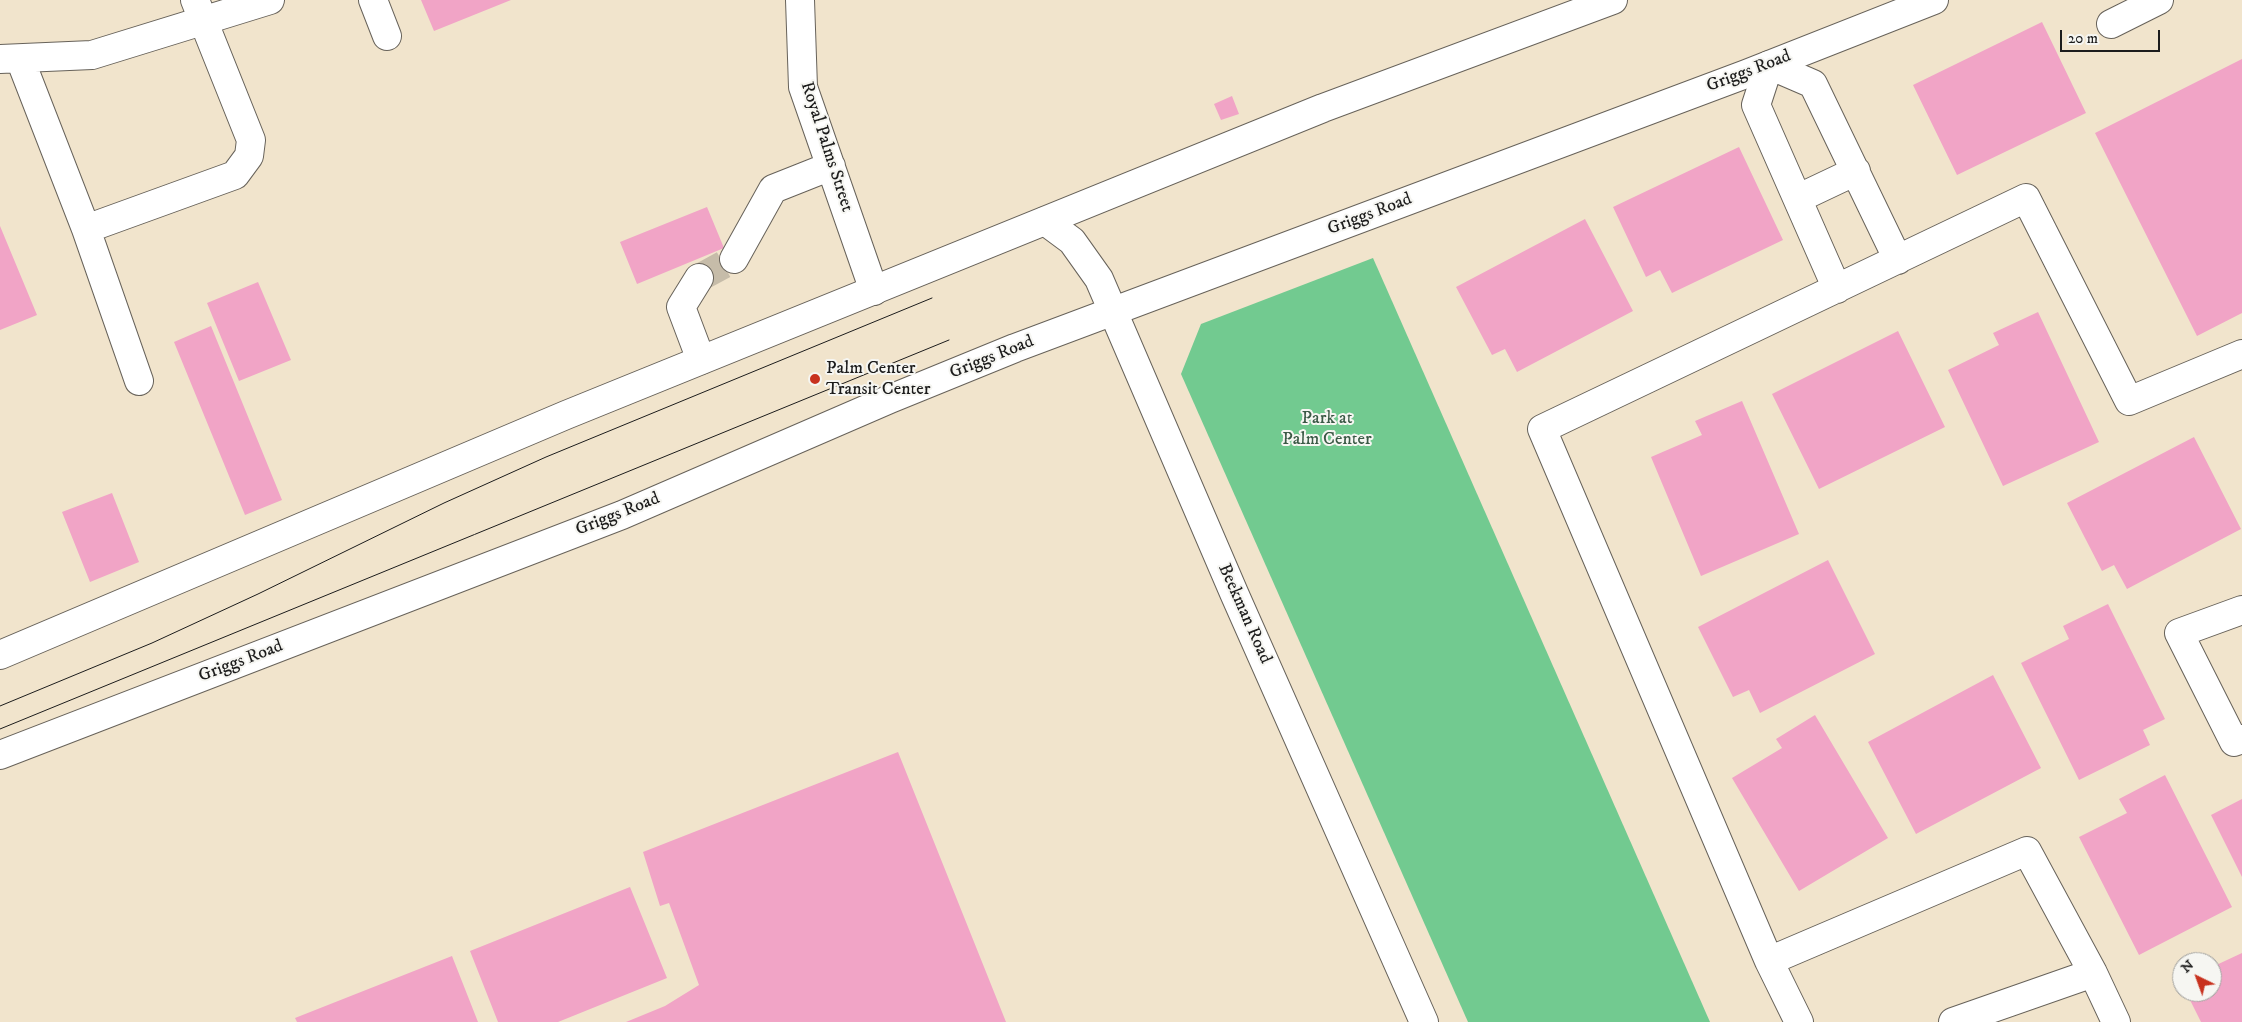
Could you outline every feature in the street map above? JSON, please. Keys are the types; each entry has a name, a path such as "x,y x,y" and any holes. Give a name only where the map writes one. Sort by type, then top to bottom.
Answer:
{"main road":[{"path":"139,381 86,229 10,59 92,55 199,10 270,0"},
{"path":"373,0 387,36"},
{"name":"Royal Palms Street","path":"800,0 803,87 874,290"},
{"path":"0,654 701,360 1323,108 1613,0"},
{"name":"Griggs Road","path":"0,755 622,515 890,399 1113,311 1769,65 1934,0"},
{"path":"2111,24 2159,0"},
{"path":"86,229 235,175 249,156 251,140 199,10"},
{"path":"1837,289 1799,198 1756,104 1769,65 1813,84 1898,260"},
{"path":"734,259 773,189 831,166"},
{"path":"1799,198 1856,171"},
{"path":"1798,1022 1769,961 1542,429 2026,198 2129,401 2242,354"},
{"name":"Beekman Road","path":"1045,221 1072,241 1099,278 1234,593 1424,1022"},
{"path":"699,278 681,307 701,360"},
{"path":"2242,610 2179,633 2234,742 2242,739"},
{"path":"1769,961 2027,851 2093,973 2116,1022"},
{"path":"1953,1022 2093,973"}],"green space":[{"name":"Park at Palm Center","path":"1373,258 1710,1022 1468,1022 1181,374 1201,324"}],"building":[{"path":"421,0 511,0 434,31"},
{"path":"2042,22 2086,113 1957,175 1913,85"},
{"path":"2242,59 2242,313 2197,336 2095,133"},
{"path":"1232,96 1239,114 1221,120 1214,104"},
{"path":"1739,147 1783,240 1672,293 1660,270 1646,277 1613,207"},
{"path":"707,207 724,248 637,284 620,242"},
{"path":"1585,219 1633,311 1517,372 1505,349 1492,355 1456,287"},
{"path":"0,226 37,315 0,330"},
{"path":"258,282 291,360 239,381 207,303"},
{"path":"2038,312 2099,442 2003,486 1948,370 1999,345 1993,333"},
{"path":"211,326 282,500 245,515 174,342"},
{"path":"1898,331 1945,427 1819,489 1772,394"},
{"path":"1742,401 1799,534 1701,576 1651,457 1702,435 1695,421"},
{"path":"2194,437 2241,529 2127,589 2114,565 2102,571 2067,503"},
{"path":"112,493 139,562 90,582 62,512"},
{"path":"1828,560 1875,654 1760,713 1749,690 1733,697 1698,627"},
{"path":"2108,604 2165,719 2143,730 2150,745 2079,780 2021,663 2069,639 2063,626"},
{"path":"1993,675 2041,768 1916,834 1868,742"},
{"path":"1815,715 1888,838 1799,891 1732,778 1782,748 1776,739"},
{"path":"898,752 1006,1022 626,1022 665,1006 699,985 669,903 660,906 643,852"},
{"path":"2165,775 2232,907 2139,955 2079,837 2127,813 2119,799"},
{"path":"2242,799 2242,877 2211,815"},
{"path":"630,887 667,978 558,1022 498,1022 470,951"},
{"path":"2242,953 2242,1022 2201,1022 2191,1002 2222,1002 2222,962"},
{"path":"452,956 478,1022 297,1022 295,1018"}],"tunnel":[{"path":"699,278 734,259"}],"tram line":[{"path":"0,706 152,643 258,594 444,503 546,457 932,298"},
{"path":"0,729 949,340"}],"place":[{"name":"Palm Center Transit Center","path":"815,379"}]}
